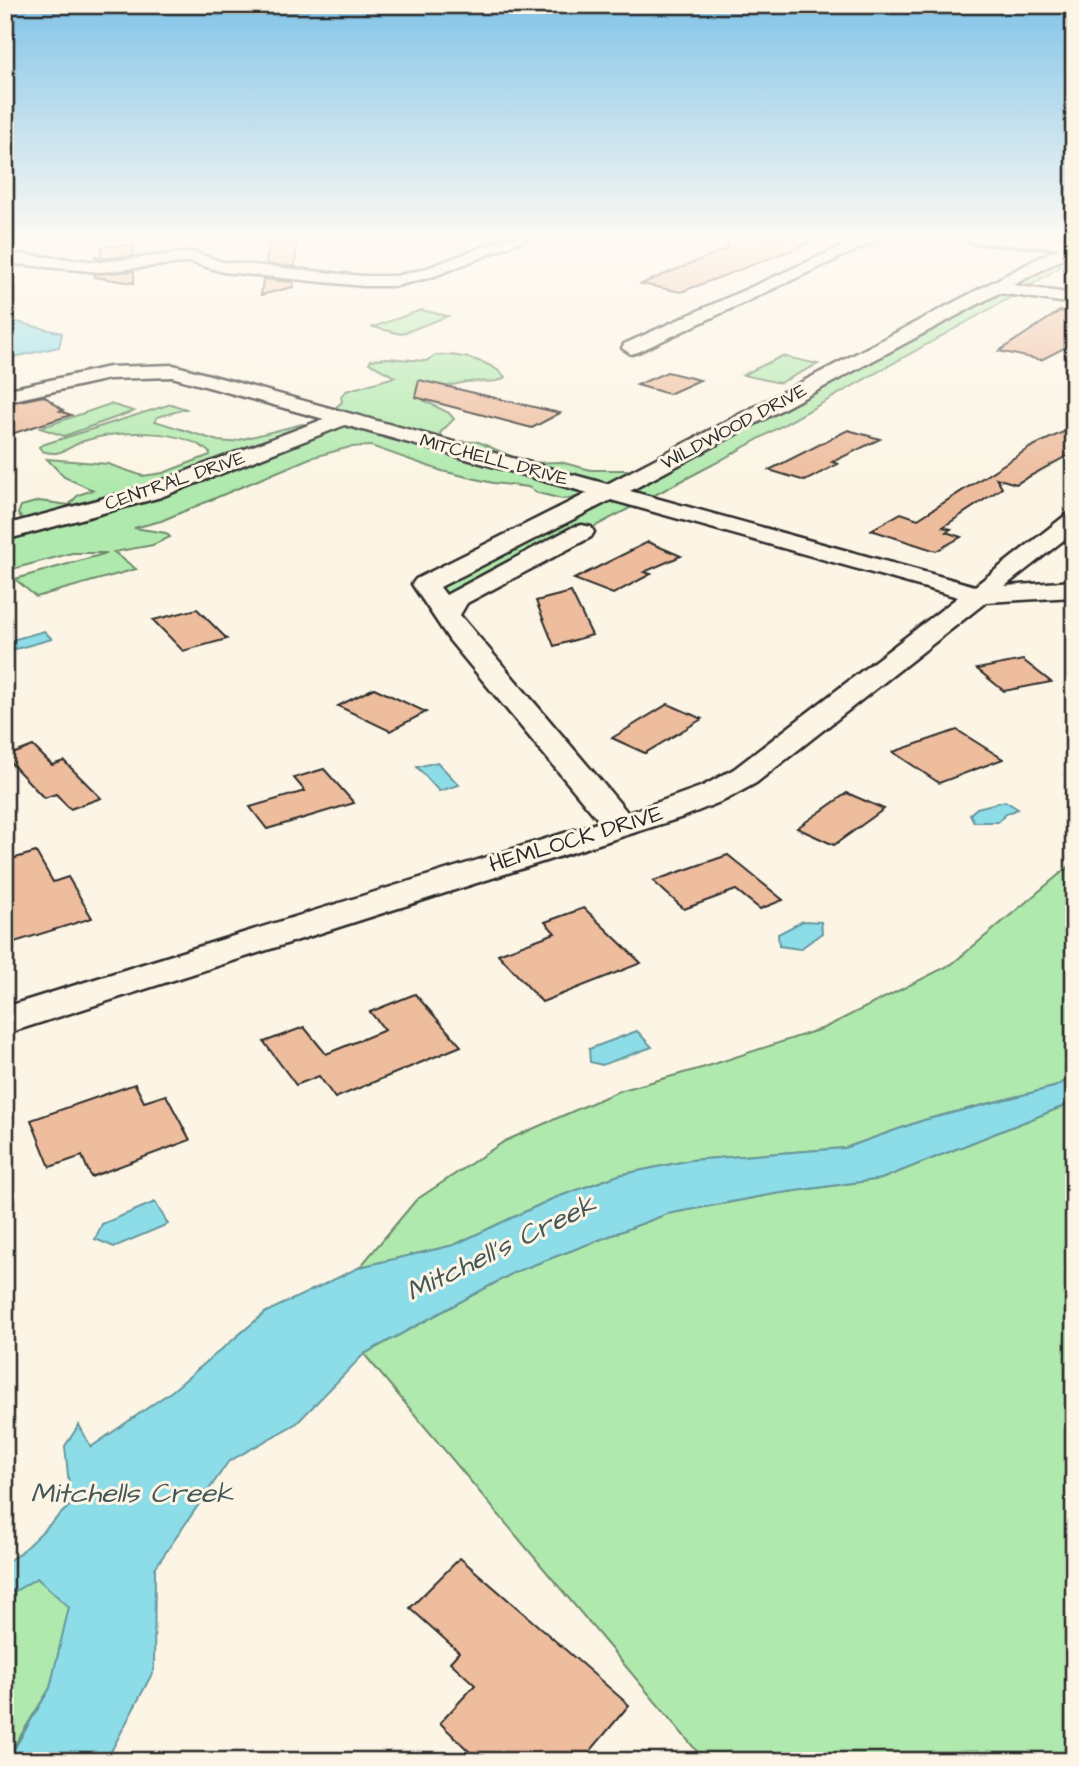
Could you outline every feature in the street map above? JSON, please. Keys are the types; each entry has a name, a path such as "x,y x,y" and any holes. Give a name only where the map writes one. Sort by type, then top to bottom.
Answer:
{"street":[{"path":"631,348 692,320"},
{"name":"WILDWOOD DRIVE","path":"620,825 460,635 425,584 610,492 932,320"},
{"name":"WILDWOOD DRIVE","path":"796,418 970,320"},
{"name":"MITCHELL DRIVE","path":"5,396 109,372 173,370 981,596"},
{"name":"CENTRAL DRIVE","path":"5,533 153,492 342,419"},
{"name":"WILDWOOD DRIVE","path":"447,615 457,598 665,489"},
{"name":"HEMLOCK DRIVE","path":"5,1021 671,810 714,793 745,776 963,605 981,596 1002,575 1074,520"},
{"path":"981,596 1074,589"}],"green space":[{"path":"392,320 436,320 401,334 373,327"},
{"path":"934,320 970,320 712,465 458,598 447,615 425,584"},
{"path":"436,355 453,355 483,362 505,377 497,381 454,384 422,397 449,413 454,419 440,433 444,441 479,442 526,463 560,462 591,470 627,470 637,475 581,497 562,499 538,493 528,487 493,483 442,471 371,446 350,447 310,458 161,521 134,528 166,533 170,537 153,545 114,552 136,569 36,597 15,579 107,553 72,553 5,571 5,536 26,522 18,514 21,506 39,501 69,505 78,495 93,490 64,477 47,459 108,464 143,476 163,473 210,455 199,445 184,439 151,433 100,437 55,453 42,451 39,447 42,445 171,404 186,409 157,417 155,421 218,441 231,442 302,424 337,430 334,409 342,402 341,396 346,391 395,377 369,363 371,360 386,358 426,361"},
{"path":"782,356 818,364 780,383 743,375"},
{"path":"110,404 134,411 64,436 40,428"},
{"path":"1074,862 1074,1077 1054,1087 924,1120 845,1148 691,1160 619,1175 552,1199 454,1245 360,1267 416,1200 505,1141 619,1091 705,1067 824,1028 952,964"},
{"path":"1074,1102 1074,1761 705,1761 364,1354 515,1272 667,1214 774,1194 881,1179"},
{"path":"37,1578 70,1607 50,1688 5,1761 5,1597"}],"water":[{"path":"5,320 62,333 59,347 5,359"},
{"path":"44,631 52,639 5,652 5,642"},
{"path":"437,762 459,785 439,791 417,767"},
{"path":"1005,801 1018,809 1006,814 998,822 974,822 970,814 977,808"},
{"path":"803,921 821,922 822,933 800,949 779,946 778,934"},
{"path":"637,1031 652,1047 602,1065 590,1062 589,1049"},
{"name":"Mitchells Creek","path":"1074,1077 1074,1102 881,1179 774,1194 667,1214 515,1272 364,1354 297,1423 228,1462 155,1568 154,1670 106,1761 7,1761 50,1688 69,1607 37,1578 5,1597 5,1563 20,1553 71,1504 65,1446 79,1425 91,1447 172,1391 266,1312 360,1267 454,1245 552,1199 619,1175 691,1160 845,1148 924,1120 1054,1087"},
{"path":"155,1202 168,1224 114,1247 95,1239 102,1224"}],"building":[{"path":"1046,320 1074,320 1074,343 1041,360 999,351"},
{"path":"667,372 700,380 669,394 637,385"},
{"path":"419,380 560,413 532,428 415,397"},
{"path":"44,396 63,410 60,411 71,415 5,436 5,404"},
{"path":"1074,427 1074,452 1016,484 996,478 1002,488 943,527 951,529 946,532 961,537 936,551 871,530 901,513 918,519 1031,447"},
{"path":"848,430 880,439 832,462 838,464 805,481 769,470"},
{"path":"648,542 681,556 644,572 651,574 613,594 574,579"},
{"path":"571,592 592,635 554,646 536,601"},
{"path":"197,609 227,639 183,651 153,620"},
{"path":"1023,660 1051,682 1004,691 977,669"},
{"path":"374,688 426,712 390,731 338,706"},
{"path":"668,704 702,719 645,753 612,738"},
{"path":"957,730 1003,759 939,783 893,752"},
{"path":"33,746 52,765 64,761 101,798 70,809 56,794 44,798 5,757"},
{"path":"324,769 354,803 267,829 250,807 305,791 294,778"},
{"path":"847,793 884,809 834,845 797,828"},
{"path":"36,852 53,882 68,877 92,918 5,945 5,861"},
{"path":"728,855 783,900 760,909 736,890 684,909 653,881"},
{"path":"584,908 641,963 542,1002 498,954 555,933 545,922"},
{"path":"415,994 461,1046 335,1098 319,1076 296,1085 264,1042 304,1027 326,1054 385,1030 370,1012"},
{"path":"135,1084 144,1102 166,1095 190,1140 91,1177 82,1156 50,1167 31,1120"},
{"path":"460,1558 629,1705 582,1761 479,1761 440,1723 475,1685 450,1662 459,1652 410,1608"}],"water label":[{"name":"Mitchell's Creek","path":"501,1248"}]}
